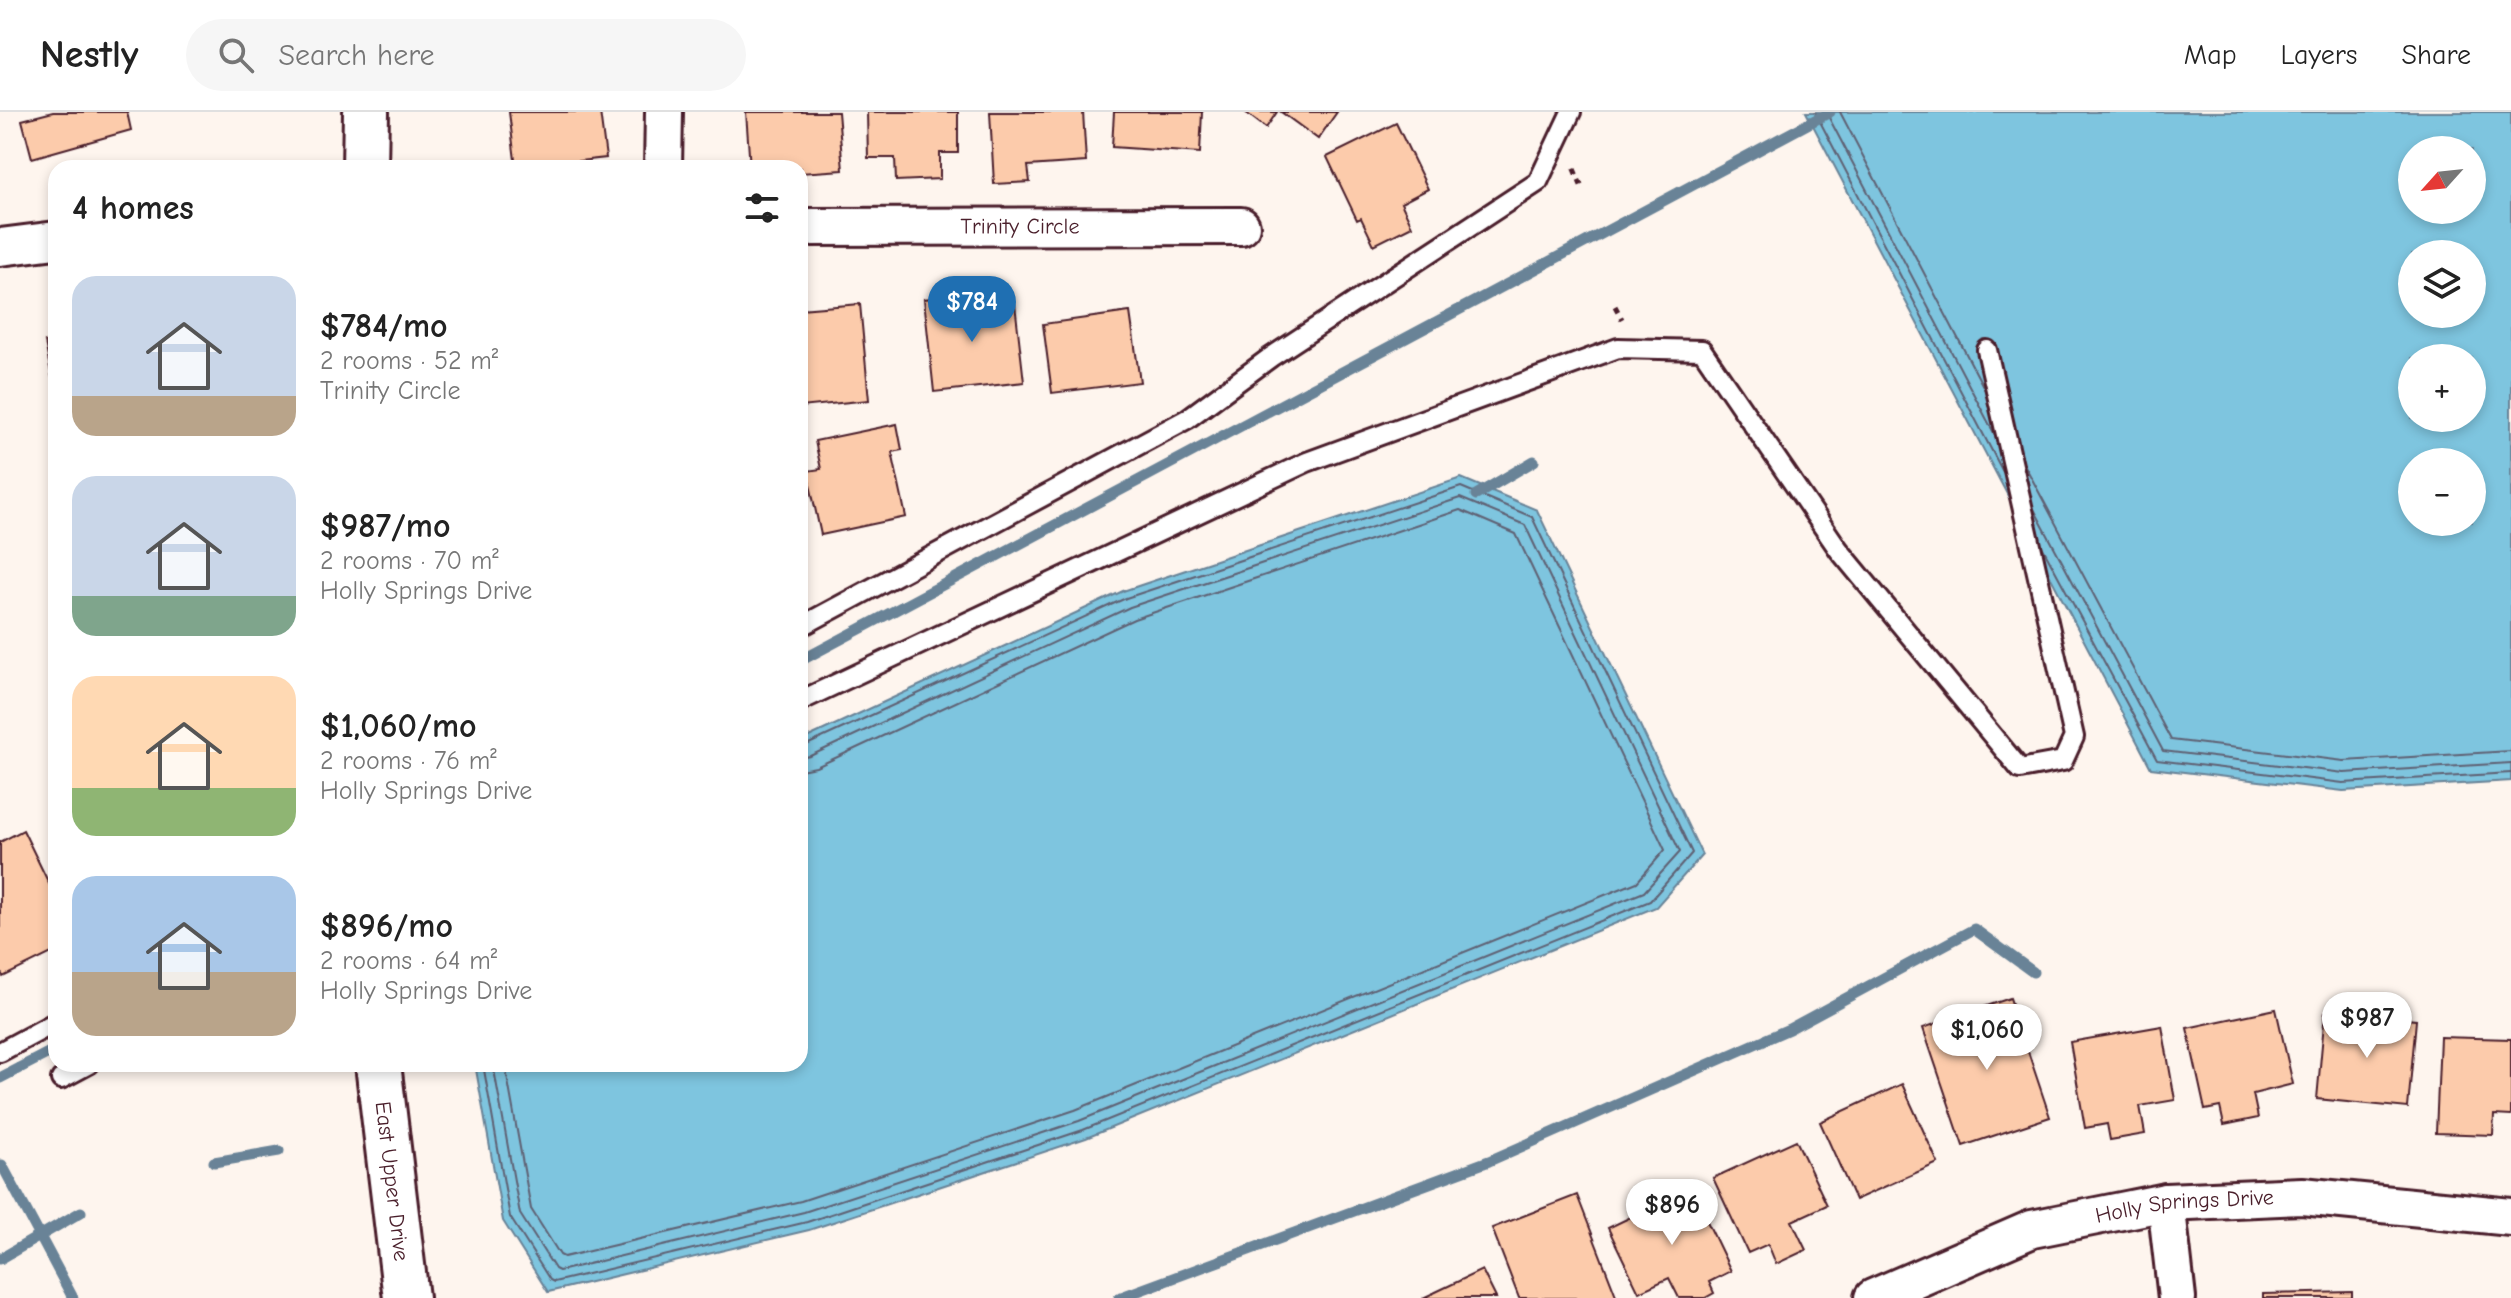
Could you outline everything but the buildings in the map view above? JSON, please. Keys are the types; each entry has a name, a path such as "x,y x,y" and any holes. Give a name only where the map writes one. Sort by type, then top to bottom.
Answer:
{"main road":[{"path":"365,160 366,112"},
{"name":"East Upper Drive","path":"379,1072 406,1298"}],"street":[{"path":"663,160 664,112"},
{"name":"Trinity Circle","path":"808,227 1241,226"},
{"path":"0,247 48,241"},
{"name":"Holly Springs Drive","path":"1873,1298 2032,1229 2166,1202 2302,1196 2511,1217"},
{"path":"2166,1202 2177,1298"}],"lane":[{"path":"808,623 1187,419 1271,357 1538,182 1571,112"},
{"path":"808,697 1307,462 1618,348 1702,350 1839,550 2020,769 2063,761 2074,737 1987,350"},
{"path":"0,1052 48,1026"},
{"path":"61,1079 74,1072"}],"path":[{"path":"1572,165 1583,190"}],"water":[{"path":"1806,112 2511,112 2511,781 2343,791 2151,768"},
{"path":"1461,478 1537,510 1702,855 1656,907 1086,1138 809,1230 548,1292 503,1221 476,1072 808,1072 808,737 1123,591"}],"waterway":[{"path":"808,657 1830,112"},
{"path":"1476,495 1534,461"},
{"path":"1119,1298 1489,1161 1789,1029 1974,929 2033,972"},
{"path":"0,1078 48,1053"},
{"path":"214,1162 279,1151"},
{"path":"2,1165 73,1298"},
{"path":"0,1259 81,1212"}]}
